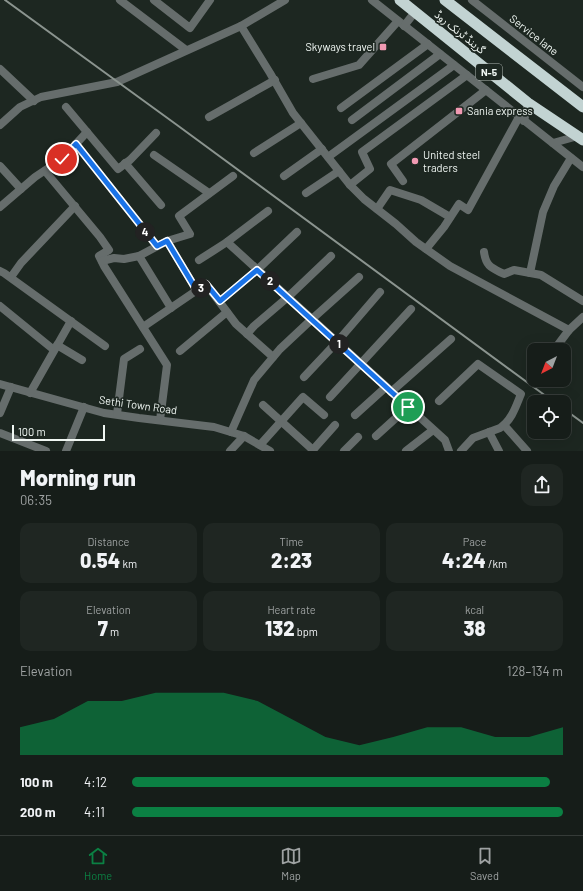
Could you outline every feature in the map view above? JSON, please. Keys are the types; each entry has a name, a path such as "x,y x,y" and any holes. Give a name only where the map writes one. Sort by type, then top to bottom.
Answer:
{"highway":[{"name":"گرینڈ ٹرنک روڈ","path":"400,0 528,103 580,138"},
{"name":"گرینڈ ٹرنک روڈ","path":"445,0 583,107"}],"street":[{"path":"120,0 186,50"},
{"path":"154,0 190,28 210,0"},
{"path":"0,125 20,107 41,97 117,82 241,26 285,0"},
{"path":"372,0 583,167"},
{"name":"Service lane","path":"472,0 583,87"},
{"path":"313,79 359,65 401,23 415,12"},
{"path":"241,26 301,123 350,185 364,199 416,242 450,266 569,330"},
{"path":"341,108 428,44"},
{"path":"352,120 440,54"},
{"path":"328,157 454,65"},
{"path":"0,68 34,101"},
{"path":"350,185 370,169 362,152 467,75"},
{"path":"209,117 275,80"},
{"path":"403,181 391,164 486,90"},
{"path":"426,249 444,227 459,204 468,210 522,119 528,103"},
{"path":"66,107 118,169 130,160 156,133"},
{"path":"254,154 301,123"},
{"path":"0,208 35,177 62,159 87,132"},
{"path":"553,143 580,138"},
{"path":"76,144 157,246"},
{"path":"284,176 322,149"},
{"path":"154,155 209,193"},
{"path":"530,273 544,212 554,186 571,158"},
{"path":"125,163 161,205"},
{"path":"0,166 21,189"},
{"path":"45,171 75,206 109,250 99,256 168,365 160,420"},
{"path":"306,193 339,171"},
{"path":"102,261 114,258 124,259 139,256 167,241 190,234 179,216 232,176"},
{"path":"377,209 390,190 421,200 450,217"},
{"path":"11,277 21,262 75,206"},
{"path":"199,260 227,242 268,211"},
{"path":"220,301 257,270 297,232"},
{"path":"167,241 197,291"},
{"path":"227,242 445,440 449,451"},
{"path":"484,252 485,259 491,268 504,274 514,270 541,275 583,301"},
{"path":"139,256 171,308"},
{"path":"247,334 331,256"},
{"path":"0,271 4,272 105,346"},
{"path":"231,432 254,380 280,349 359,277"},
{"path":"143,327 206,284 236,324 273,357"},
{"path":"304,377 337,342 380,292"},
{"path":"0,306 55,347 82,360"},
{"path":"330,397 411,309"},
{"path":"180,352 227,312"},
{"path":"559,343 569,330 583,318"},
{"path":"30,393 55,347 72,321"},
{"path":"355,415 389,390 451,339"},
{"path":"117,414 124,358 140,349"},
{"path":"439,402 478,364 521,394 510,418 504,425 500,428 473,438 461,451"},
{"name":"Sethi Town Road","path":"0,384 104,412 214,426 244,436 270,451"},
{"path":"0,413 11,387"},
{"path":"260,445 303,397 324,415"},
{"path":"263,405 312,450 335,425"},
{"path":"66,451 84,407"},
{"path":"376,436 408,407"},
{"path":"504,425 527,451"},
{"path":"406,451 433,430"},
{"path":"489,432 500,451"},
{"path":"0,433 46,451"},
{"path":"230,451 244,436"},
{"path":"344,451 358,436"}],"railway":[{"path":"5,0 544,395"},
{"path":"571,414 583,423"}],"place":[{"name":"Skyways travel","path":"383,47"},
{"name":"Sania express","path":"459,111"},
{"name":"United steel traders","path":"415,161"}],"route":[{"path":"62,159 76,144 157,246 167,241 197,291 206,284 220,301 257,270 408,407"}]}
